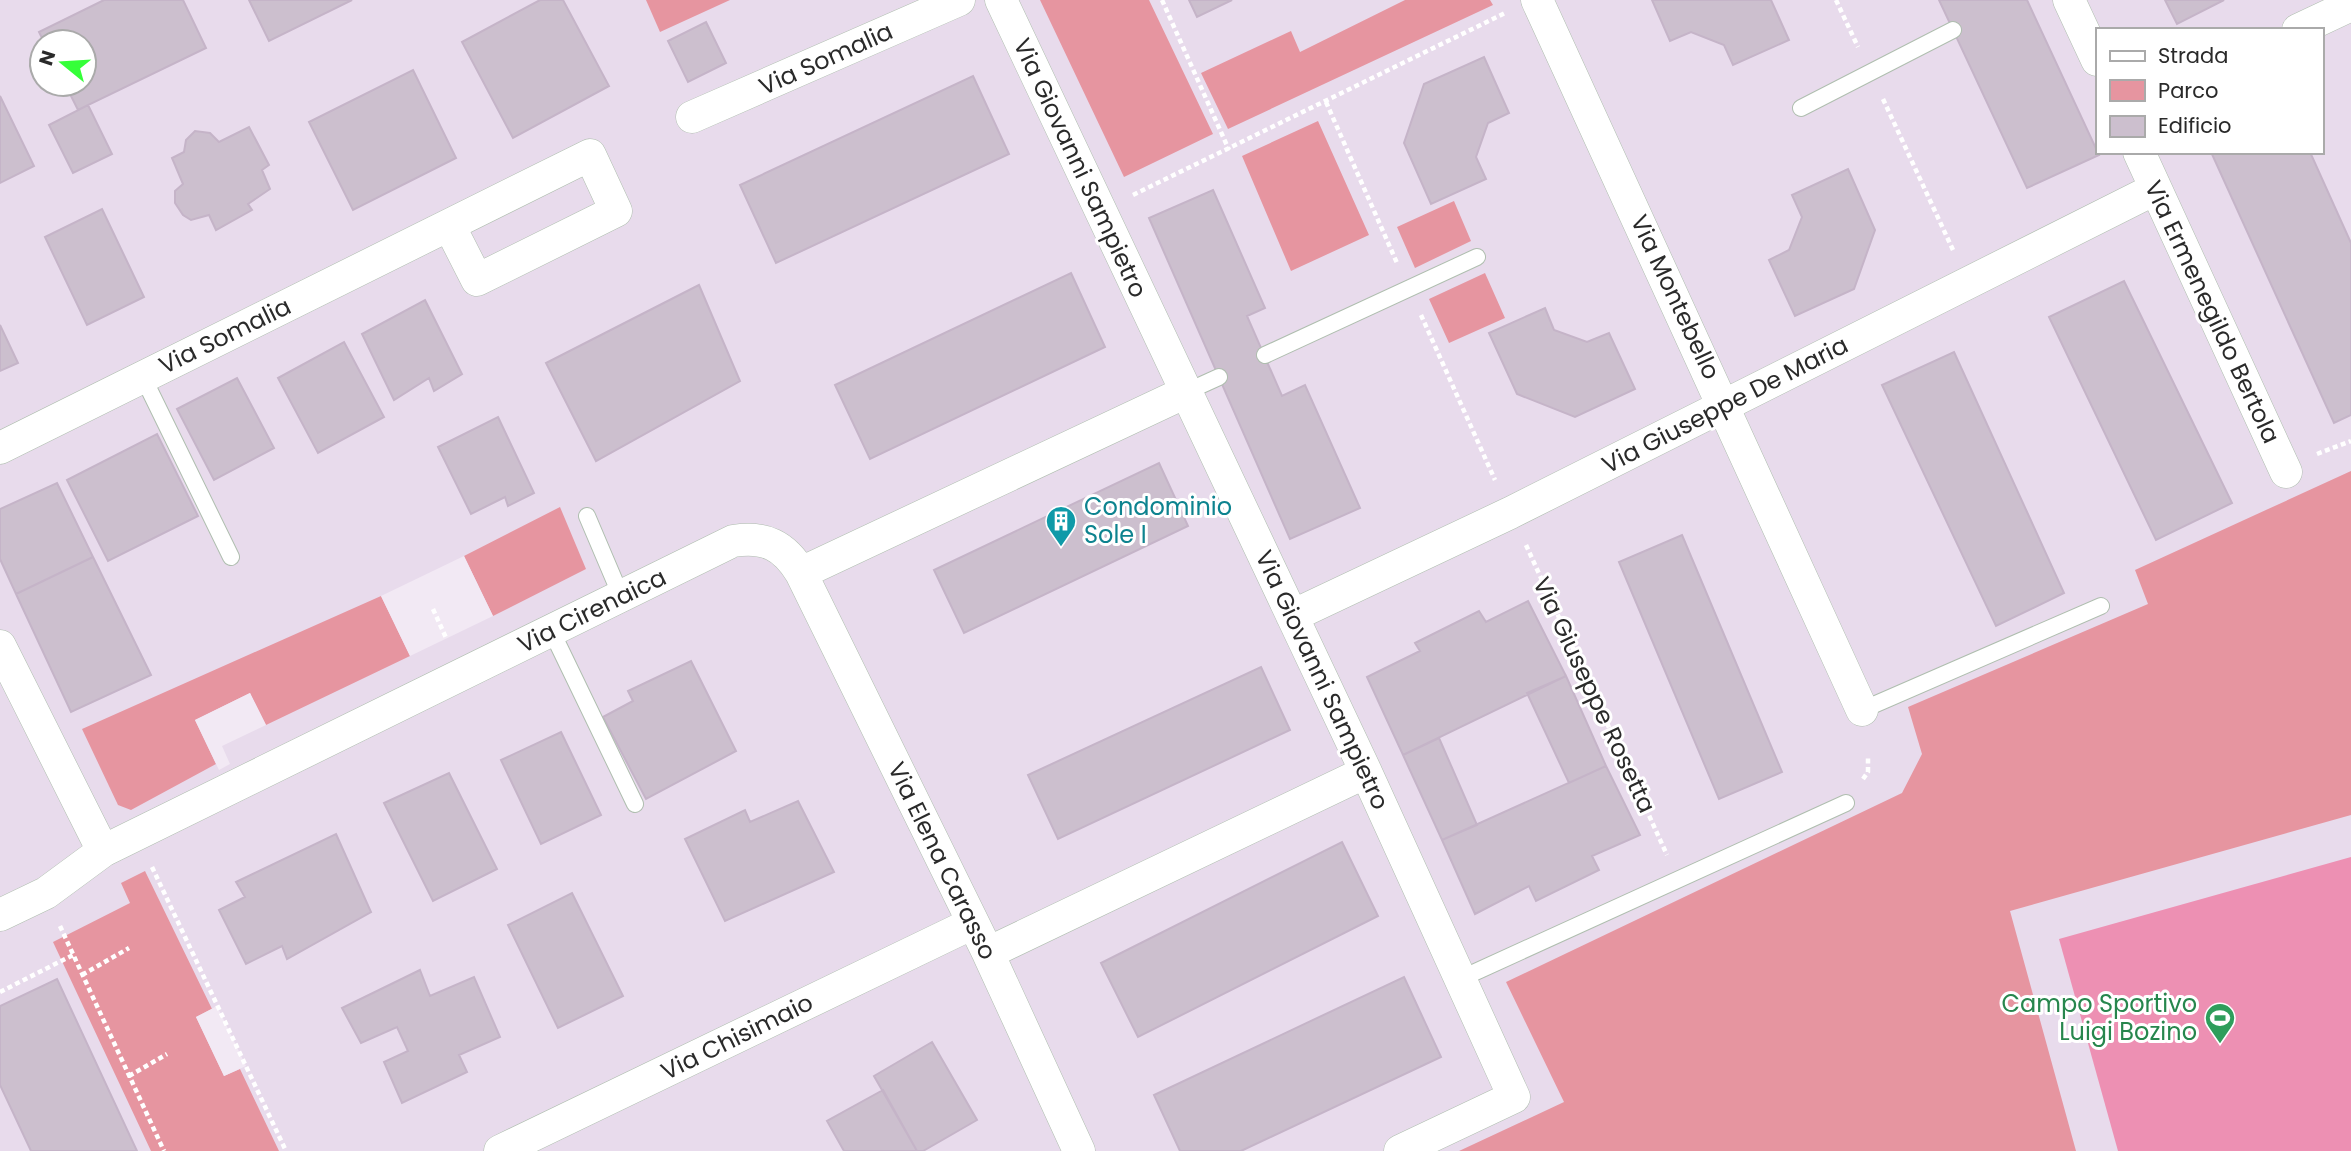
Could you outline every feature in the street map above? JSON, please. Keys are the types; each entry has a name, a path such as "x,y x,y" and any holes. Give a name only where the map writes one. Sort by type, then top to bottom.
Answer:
{"street":[{"name":"Via Somalia","path":"692,117 959,0"},
{"name":"Via Giovanni Sampietro","path":"1001,0 1366,772 1514,1097 1400,1151"},
{"name":"Via Montebello","path":"1537,0 1725,405 1862,710"},
{"path":"2069,0 2096,58"},
{"path":"2302,28 2351,5"},
{"name":"Via Ermenegildo Bertola","path":"2140,154 2286,472"},
{"name":"Via Somalia","path":"0,448 449,225 590,155 616,211 477,280 449,225"},
{"name":"Via Giuseppe De Maria","path":"1293,616 1510,513 2155,189"},
{"path":"801,573 1186,391"},
{"name":"Via Cirenaica","path":"0,915 46,893 103,851 733,541 754,538 776,544 790,556 801,573"},
{"name":"Via Elena Carasso","path":"801,573 988,953 1079,1151"},
{"path":"0,646 103,851"},
{"path":"988,953 1366,772"},
{"name":"Via Chisimaio","path":"500,1151 973,923"}],"lane":[{"path":"1801,108 1953,30"},
{"path":"1265,355 1477,257"},
{"path":"143,377 231,558"},
{"path":"1186,391 1219,377"},
{"path":"587,516 621,596"},
{"path":"1862,710 2101,606"},
{"path":"551,630 635,804"},
{"path":"1460,979 1846,803"}],"path":[{"path":"1163,0 1229,150"},
{"path":"1836,0 1969,283"},
{"path":"1099,211 1229,150 1507,12"},
{"name":"Via Giuseppe Rosetta","path":"1510,513 1678,878"},
{"path":"433,609 448,643"},
{"path":"137,835 286,1151"},
{"path":"46,893 164,1151"},
{"path":"82,975 129,948"},
{"path":"0,992 73,955"},
{"path":"128,1076 167,1054"}],"green space":[{"path":"646,0 730,0 660,32"},
{"path":"1040,0 1149,0 1213,134 1124,177"},
{"path":"1405,0 1490,0 1493,5 1228,129 1201,73 1291,31 1300,52"},
{"path":"1318,121 1369,235 1291,271 1242,156"},
{"path":"1454,201 1471,241 1415,268 1397,227"},
{"path":"1485,273 1505,318 1449,343 1429,299"},
{"path":"2351,471 2351,815 2010,911 2076,1151 1459,1151 1564,1102 1506,982 1902,793 1922,754 1908,707 2148,604 2135,570"},
{"path":"560,507 586,569 493,616 464,556"},
{"path":"381,596 410,656 266,725 250,693 195,720 216,764 131,810 118,805 82,729"},
{"path":"145,871 212,1009 196,1017 224,1076 240,1069 279,1151 151,1151 53,942 130,903 121,883"}],"shaded area":[{"path":"464,556 493,616 410,656 381,596"},
{"path":"250,693 266,725 222,746 230,764 219,770 195,720"},
{"name":"Campo Sportivo Luigi Bozino","path":"2351,857 2351,1151 2118,1151 2059,939"},
{"path":"217,1006 246,1066 224,1076 196,1017"}],"building":[{"path":"104,0 183,0 206,48 78,110 72,98 98,98 98,28 47,28"},
{"path":"249,0 352,0 269,41"},
{"path":"540,0 563,0 609,86 513,138 462,42"},
{"path":"1189,0 1232,0 1197,17"},
{"path":"1652,0 1771,0 1789,40 1733,65 1724,45 1691,32 1670,41"},
{"path":"1939,0 2027,0 2096,149 2096,154 2099,155 2027,188"},
{"path":"2165,0 2224,0 2177,24"},
{"path":"706,22 726,63 688,82 668,41"},
{"path":"1484,57 1509,113 1488,123 1476,157 1486,179 1431,204 1404,143 1424,84"},
{"path":"413,70 456,158 353,210 309,122"},
{"path":"973,76 1009,154 776,263 740,185"},
{"path":"0,96 34,166 0,183"},
{"path":"88,105 112,154 73,173 49,125"},
{"path":"249,127 269,165 262,170 270,189 248,204 252,210 216,230 209,215 191,220 183,215 175,203 175,191 183,184 172,158 184,152 186,140 195,131 210,133 219,142"},
{"path":"2212,154 2311,154 2351,243 2351,415 2334,423"},
{"path":"1848,169 1875,230 1854,289 1795,316 1769,260 1789,250 1802,217 1792,195"},
{"path":"1213,190 1265,308 1247,316 1282,396 1305,385 1360,508 1290,539 1149,218"},
{"path":"102,209 144,297 87,325 45,237"},
{"path":"1071,273 1105,347 870,459 835,385"},
{"path":"2124,281 2232,503 2156,540 2049,317"},
{"path":"699,285 740,381 596,461 546,363"},
{"path":"425,300 462,374 434,391 429,378 394,400 362,334"},
{"path":"1545,308 1554,330 1587,342 1609,333 1635,389 1575,417 1517,394 1489,333"},
{"path":"0,325 18,363 0,371"},
{"path":"344,342 384,417 318,453 278,378"},
{"path":"1954,352 2064,593 1996,626 1882,385"},
{"path":"237,378 274,448 214,480 177,409"},
{"path":"498,417 534,493 508,506 505,497 471,514 438,447"},
{"path":"157,434 198,516 108,561 67,480"},
{"name":"Condominio Sole I","path":"1159,463 1188,526 964,633 934,570"},
{"path":"57,483 93,557 16,594 0,559 0,509"},
{"path":"1682,535 1782,772 1719,799 1619,562"},
{"path":"93,557 151,675 71,712 16,594"},
{"path":"1528,601 1566,676 1403,755 1367,677 1420,651 1415,643 1479,611 1486,622"},
{"path":"691,661 736,751 646,799 603,717 633,701 628,691"},
{"path":"1261,667 1290,730 1058,839 1028,775"},
{"path":"1566,676 1606,766 1569,783 1527,693"},
{"path":"561,732 601,815 541,844 501,760"},
{"path":"1439,738 1477,825 1442,840 1403,755"},
{"path":"1606,766 1640,835 1592,856 1599,870 1536,901 1529,886 1475,914 1442,840"},
{"path":"449,773 497,869 433,901 384,803"},
{"path":"798,801 834,872 725,921 685,839 745,810 750,822"},
{"path":"336,834 371,912 287,959 282,946 246,964 219,910 245,897 236,882"},
{"path":"1342,842 1378,916 1138,1037 1101,963"},
{"path":"572,893 623,996 558,1028 508,925"},
{"path":"420,970 430,996 474,977 500,1037 459,1055 467,1072 402,1103 384,1062 408,1051 397,1027 361,1043 342,1008"},
{"path":"1404,977 1441,1057 1241,1151 1180,1151 1154,1095"},
{"path":"57,979 137,1151 31,1151 0,1085 0,1006"},
{"path":"932,1042 977,1120 923,1151 917,1151 874,1076"},
{"path":"883,1090 917,1151 844,1151 827,1121"}],"place":[{"name":"Condominio Sole I","path":"1061,548"},
{"name":"Campo Sportivo Luigi Bozino","path":"2220,1045"}]}
